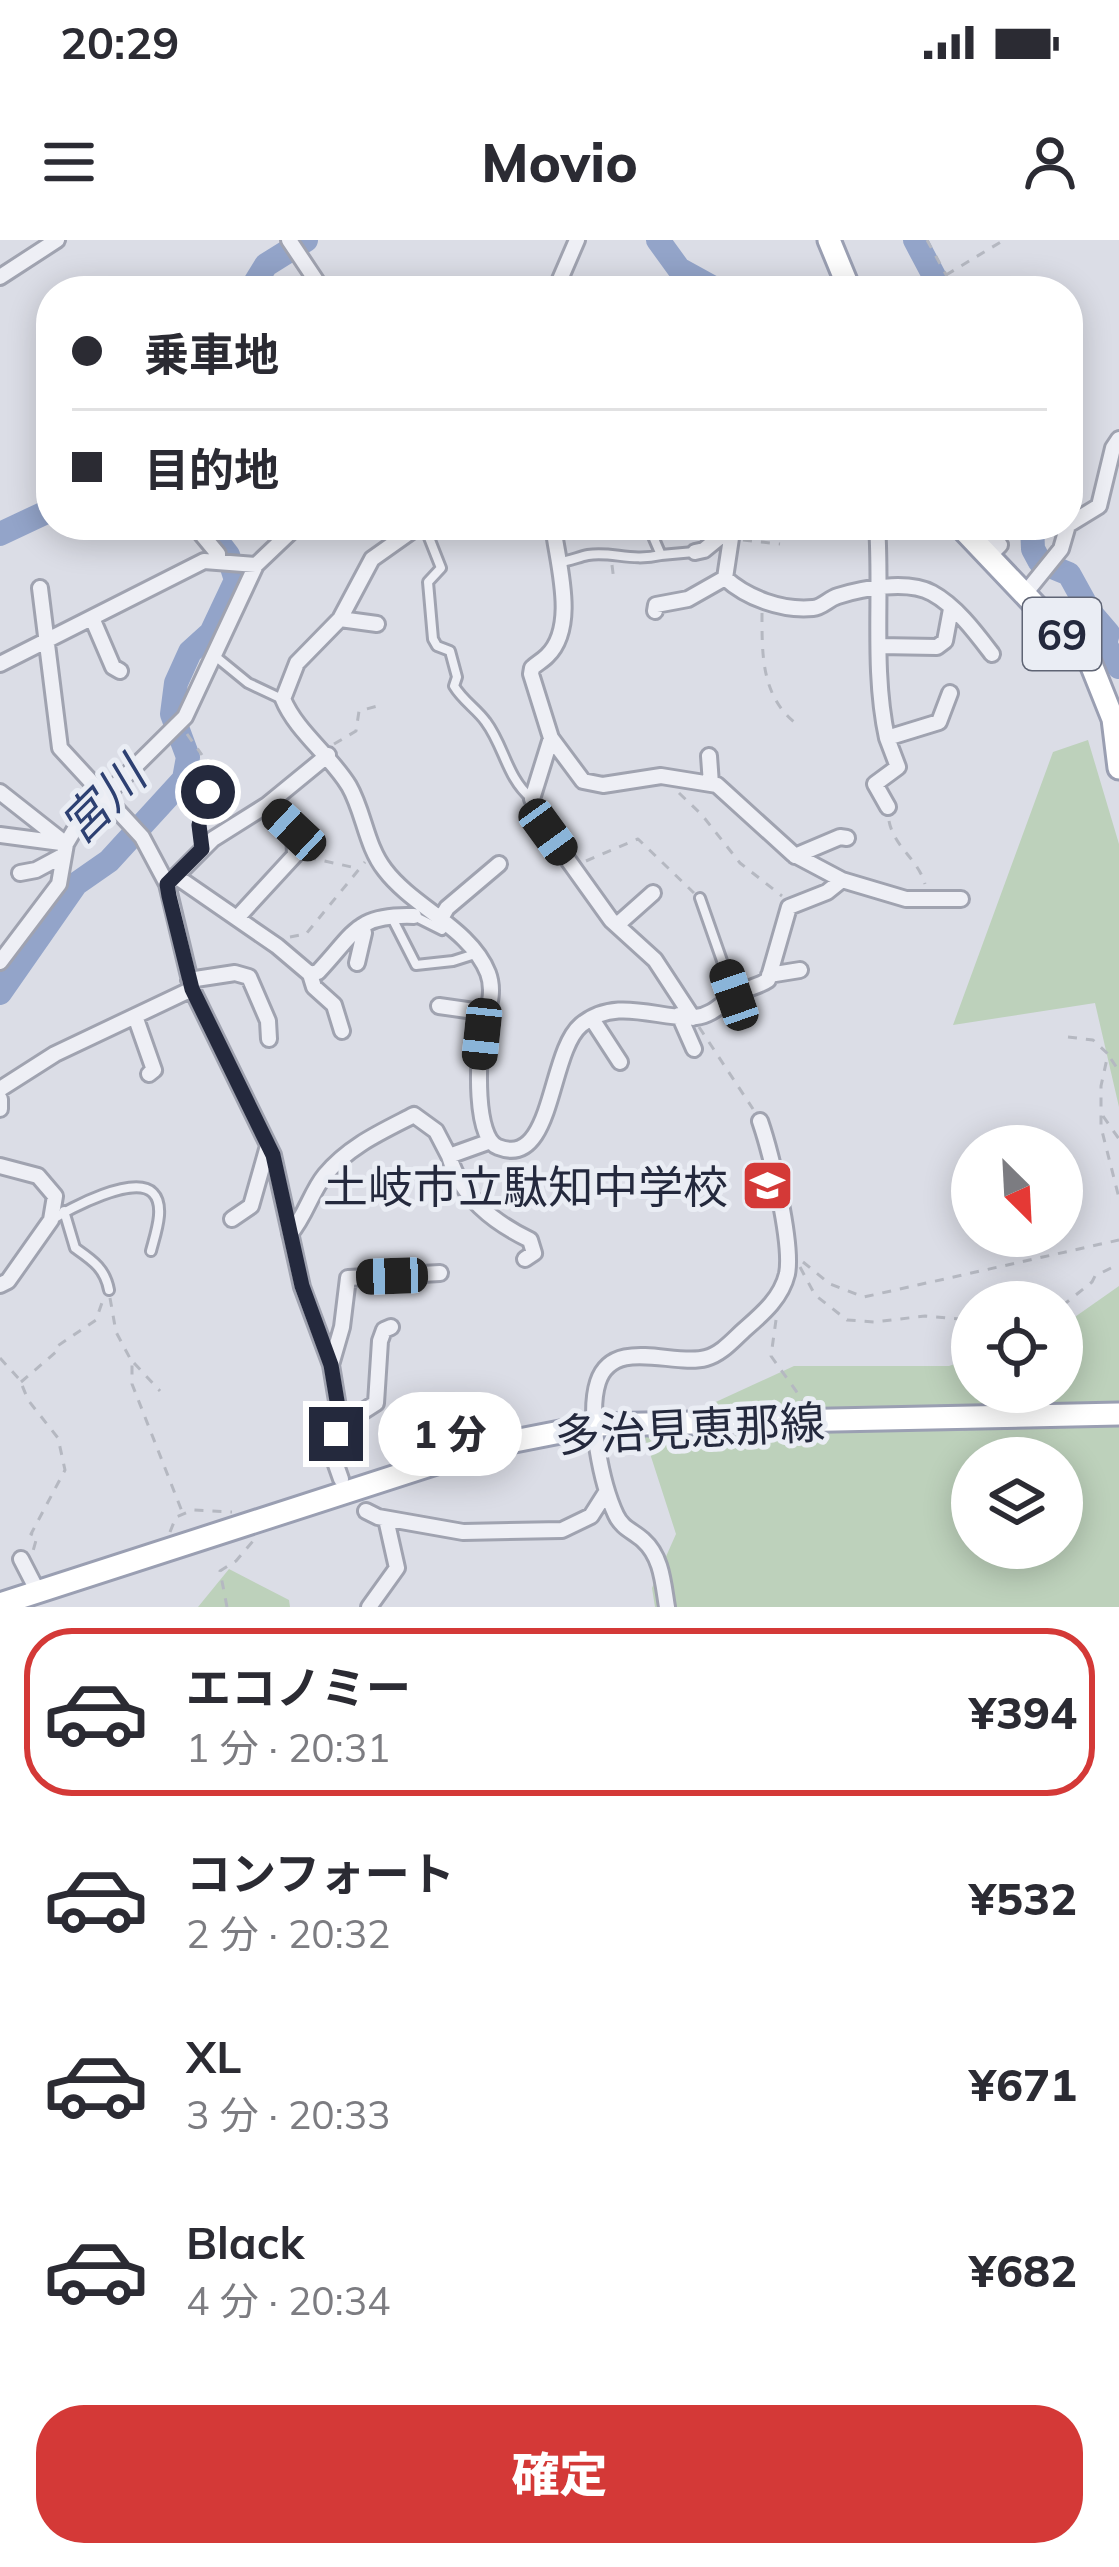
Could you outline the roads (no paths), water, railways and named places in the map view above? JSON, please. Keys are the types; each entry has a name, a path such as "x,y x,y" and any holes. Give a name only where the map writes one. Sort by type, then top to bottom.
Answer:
{"main road":[{"path":"830,240 844,276"},
{"name":"69","path":"972,540 1091,664 1113,719 1119,768"},
{"name":"多治見恵那線","path":"0,1604 489,1446 596,1425 1119,1414"}],"street":[{"path":"0,278 57,240"},
{"path":"289,240 313,276"},
{"path":"561,276 577,240"},
{"path":"1083,516 1099,506 1112,448 1119,440"},
{"path":"206,540 220,563"},
{"path":"0,962 59,884 65,850 79,822 177,725 256,565 282,540"},
{"path":"400,540 372,559 340,619 297,663 283,699 352,790 377,855 398,884 476,953 491,982 479,1071 483,1132 488,1142 515,1149 538,1134 566,1046 592,1018 637,1010 686,1017 725,1005 769,975 792,904 827,892 842,880"},
{"path":"555,540 563,605 558,638 531,674 551,738 583,781 661,776 711,784 725,791 795,856 842,880 906,899 961,899"},
{"path":"695,552 718,540"},
{"path":"725,578 730,540"},
{"path":"878,540 879,646 887,738 898,767 875,784 888,807"},
{"path":"987,558 1000,545 996,540"},
{"path":"1023,596 1062,540"},
{"path":"0,664 204,562 256,565"},
{"path":"725,578 777,606 814,608 842,595 881,588 920,589 933,593 951,609 992,654"},
{"path":"655,611 660,603 688,599 725,578"},
{"path":"40,588 60,748 142,837 172,880 191,985 268,1146 314,1325 331,1365 338,1410 334,1459 341,1479"},
{"path":"879,646 937,647 945,641 951,609"},
{"path":"92,618 113,667 120,671"},
{"path":"340,619 376,624"},
{"path":"887,738 939,722 950,693"},
{"path":"551,738 532,799 548,832 617,925 655,960 686,1017 694,1049"},
{"path":"172,880 202,849 267,805 326,753"},
{"path":"709,756 711,784"},
{"path":"0,792 65,850"},
{"path":"238,918 295,855 294,830 267,805"},
{"path":"0,835 65,850"},
{"path":"795,856 848,838"},
{"path":"20,873 36,870 65,850"},
{"path":"443,923 447,908 499,864"},
{"path":"172,880 238,918 310,974 314,987 334,1005 342,1030"},
{"path":"617,925 653,893"},
{"path":"310,974 318,972 375,917 414,916"},
{"path":"357,963 362,926"},
{"path":"769,975 800,970"},
{"path":"0,1089 56,1054 191,985 235,973 249,977 268,1021 269,1039"},
{"path":"439,1006 488,1013"},
{"path":"135,1016 154,1070 148,1074"},
{"path":"592,1018 620,1062"},
{"path":"0,1099 0,1109"},
{"path":"290,1234 322,1178 347,1151 414,1115 436,1131 473,1202 530,1240 534,1253 525,1259"},
{"path":"667,1607 662,1572 653,1553 625,1528 604,1494 596,1425 597,1384 616,1360 642,1355 684,1360 714,1355 776,1298 786,1278 788,1255 760,1121"},
{"path":"449,1156 488,1142"},
{"path":"232,1219 251,1206 268,1146"},
{"path":"0,1166 38,1176 55,1196 57,1216 8,1281 0,1285"},
{"path":"331,1365 348,1278 440,1273"},
{"path":"338,1410 362,1412 376,1403 380,1341 384,1330 391,1327"},
{"path":"366,1511 463,1532 562,1530 591,1516 604,1494"},
{"path":"369,1607 397,1568 386,1519"},
{"path":"24,1565 38,1592"}],"lane":[{"path":"428,540 440,568 428,582 433,639 436,646 450,651 458,677 454,686 465,704 486,722 522,790 532,799"},
{"path":"655,540 662,555"},
{"path":"557,562 586,555 627,560 695,552"},
{"path":"214,655 260,690 283,699"},
{"path":"202,849 199,825 209,766"},
{"path":"700,898 734,995"},
{"path":"392,916 416,964 453,962 476,953"},
{"path":"414,916 442,930 443,923"},
{"path":"109,1290 92,1256 75,1248 57,1216 119,1190 151,1190 157,1198 158,1216 151,1251"}],"waterway":[{"path":"259,276 266,265 306,240"},
{"path":"658,240 679,269 692,276"},
{"path":"915,240 934,276"},
{"path":"0,534 36,517"},
{"name":"宮川","path":"0,993 76,884 109,861 184,779 188,757 172,714 176,683 190,652 211,633 236,580 228,555 216,540"},
{"path":"1033,540 1040,562 1069,574 1108,633 1105,644 1119,667"}],"place":[{"name":"土岐市立駄知中学校","path":"767,1186"}]}
